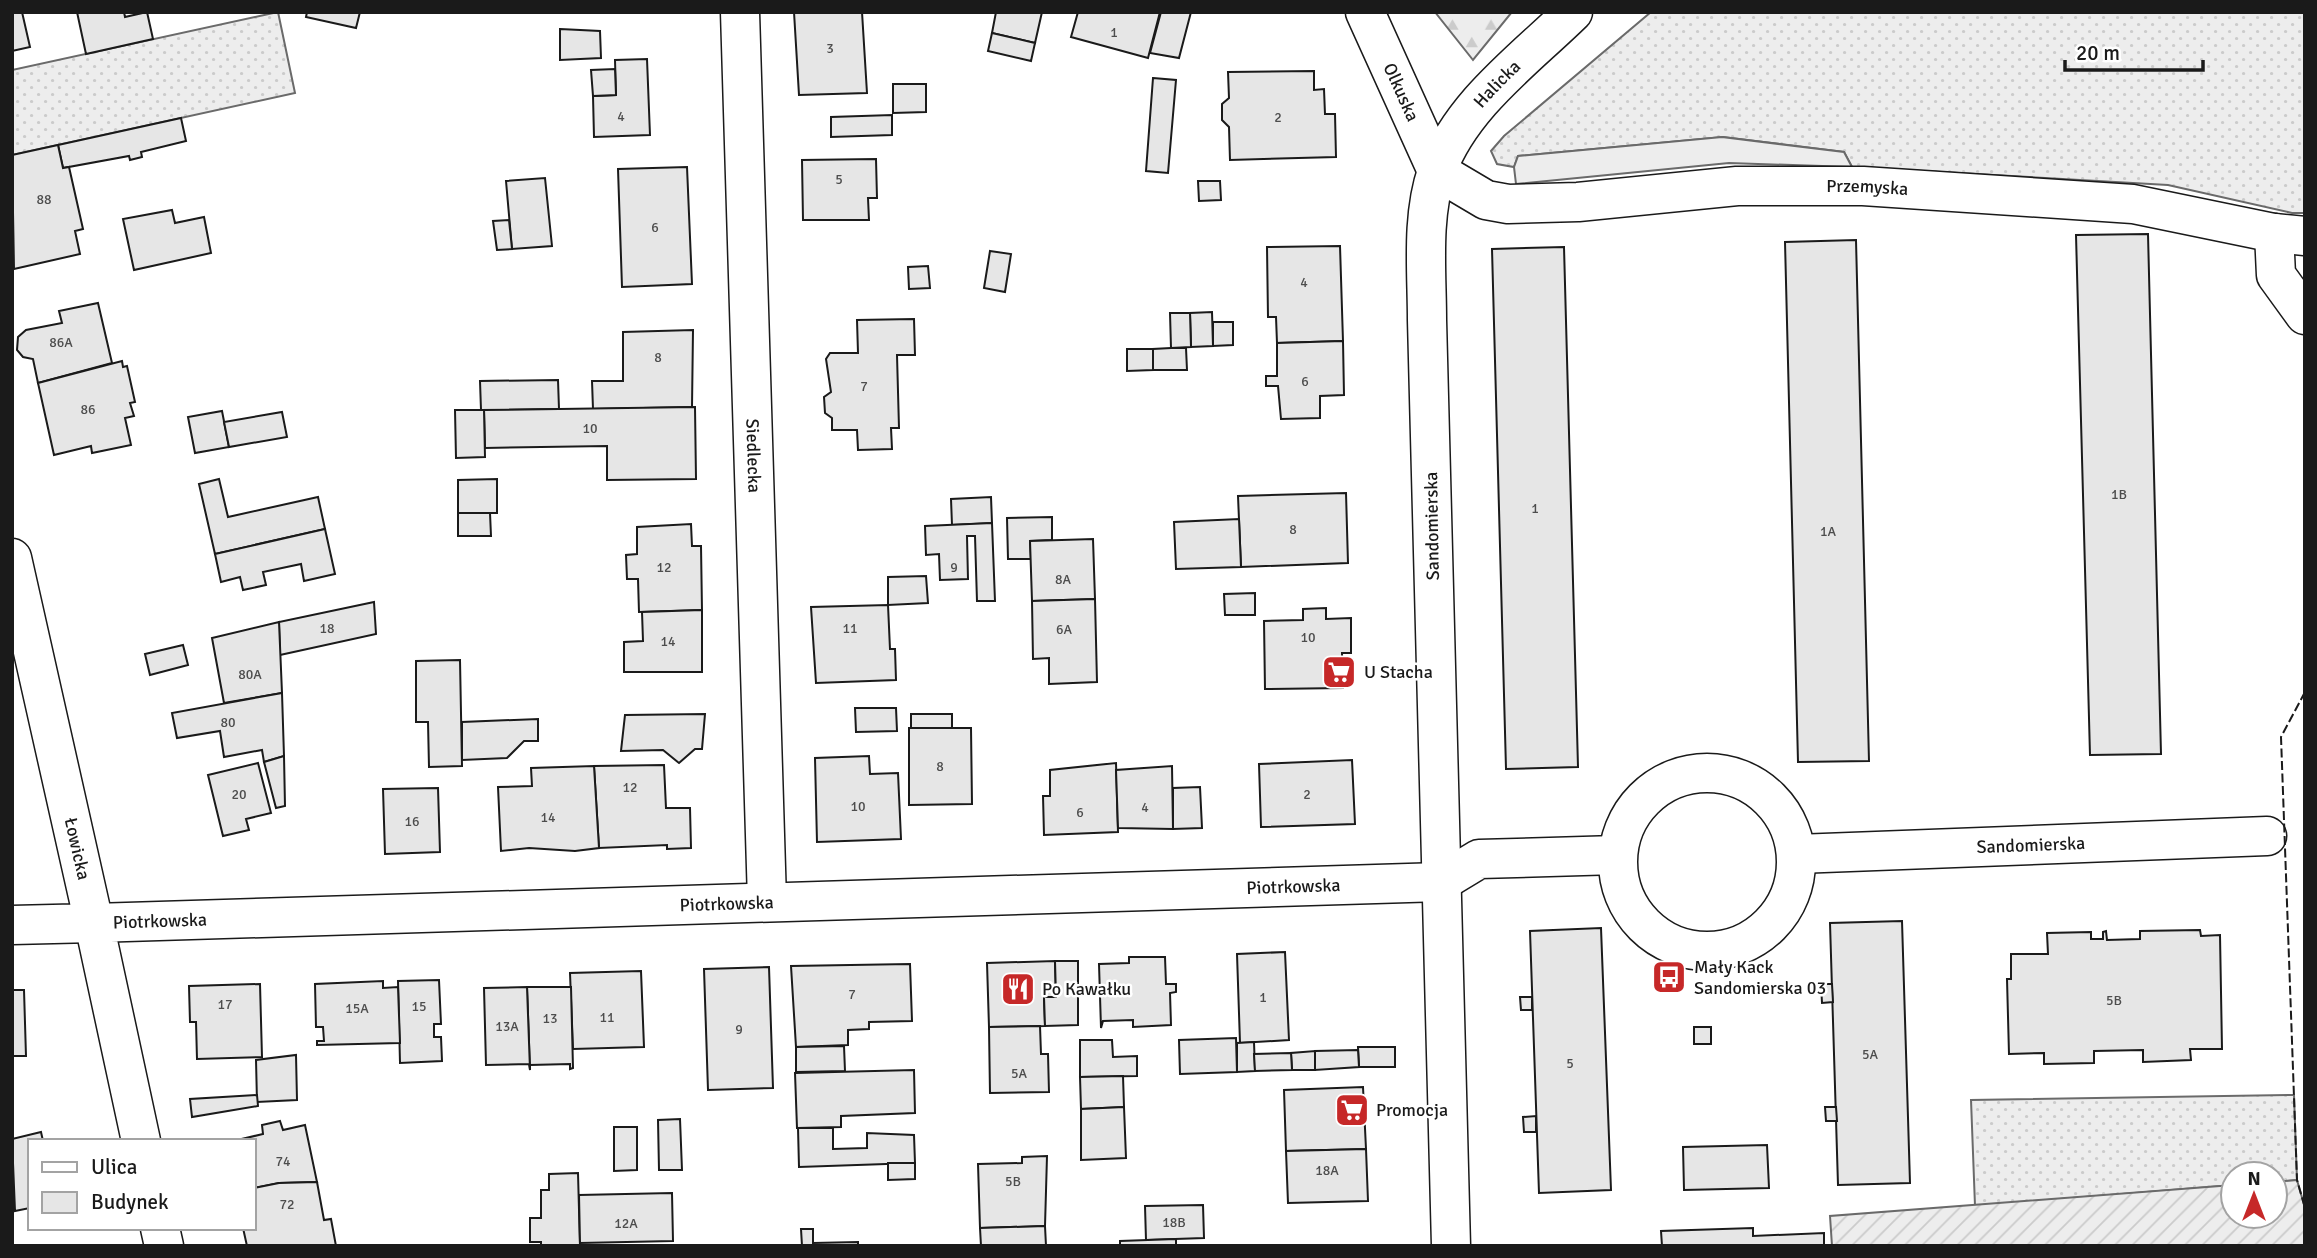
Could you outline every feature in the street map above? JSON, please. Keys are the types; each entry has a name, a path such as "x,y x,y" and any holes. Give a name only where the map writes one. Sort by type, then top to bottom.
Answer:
{"street":[{"name":"Siedlecka","path":"740,12 767,901"},
{"name":"Olkuska","path":"1365,12 1437,170"},
{"name":"Halicka","path":"1437,170 1458,131 1496,85 1573,12"},
{"name":"Przemyska","path":"1437,170 1486,200 1508,204 1578,202 1737,186 1863,186 2133,204 2289,234"},
{"name":"Sandomierska","path":"1437,170 1427,240 1427,320 1451,1246"},
{"path":"2289,234 2276,275 2305,315"},
{"name":"Łowicka","path":"12,558 141,1139"},
{"path":"1688,774 1723,774 1755,786 1776,804 1790,827 1797,854 1792,891 1773,924 1742,946 1704,953 1667,944 1639,921 1621,890 1617,855 1629,818 1645,799 1654,789 1688,774"},
{"name":"Sandomierska","path":"1797,854 2267,836"},
{"path":"1441,882 1479,859 1617,855"},
{"name":"Piotrkowska","path":"12,925 1441,882"}],"green space":[{"path":"278,12 295,93 12,155 12,70"},
{"path":"1435,12 1512,12 1473,60"},
{"path":"1651,12 2305,12 2305,213 2292,213 2168,185 1852,167 1844,152 1723,137 1518,156 1514,167 1497,164 1491,151 1504,136"},
{"path":"2294,1095 2297,1180 2289,1181 2289,1160 2219,1160 2219,1186 1975,1206 1971,1100"},
{"path":"2297,1180 2305,1208 2305,1246 1832,1246 1830,1216 2219,1186 2219,1230 2289,1230 2289,1181"}],"shaded area":[{"path":"1722,137 1844,152 1852,167 1729,163 1516,184 1514,167 1518,156"}],"building":[{"path":"12,12 22,12 30,47 12,51"},
{"path":"77,12 124,12 125,17 147,12 153,39 86,54"},
{"path":"307,12 360,12 356,28 306,17"},
{"path":"794,12 862,12 867,93 799,95"},
{"path":"996,12 1042,12 1035,43 992,33"},
{"path":"1078,12 1160,12 1148,58 1071,37"},
{"path":"1161,12 1191,12 1179,58 1150,53"},
{"path":"560,29 600,31 601,58 560,60"},
{"path":"992,33 1035,43 1031,61 988,51"},
{"path":"647,59 650,135 594,137 593,96 616,95 615,60"},
{"path":"615,69 616,95 593,96 591,70"},
{"path":"1314,71 1314,90 1324,89 1325,114 1335,114 1336,157 1230,160 1229,127 1222,120 1222,104 1229,98 1228,72"},
{"path":"1153,78 1176,80 1168,173 1146,171"},
{"path":"893,84 926,84 926,112 893,113"},
{"path":"892,115 892,135 831,137 831,117"},
{"path":"181,118 186,141 141,152 142,157 130,160 129,156 63,168 58,145"},
{"path":"58,145 63,168 69,167 83,229 75,231 80,254 14,269 12,155"},
{"path":"876,159 877,198 868,198 869,220 803,220 802,160"},
{"path":"687,167 692,284 622,287 618,169"},
{"path":"545,178 552,246 512,249 506,181"},
{"path":"1198,181 1220,181 1221,200 1199,201"},
{"path":"172,210 175,223 204,217 211,253 134,270 123,219"},
{"path":"509,220 512,249 497,250 493,221"},
{"path":"2148,234 2161,754 2090,755 2076,235"},
{"path":"1856,240 1869,761 1798,762 1785,242"},
{"path":"1340,246 1343,341 1277,343 1276,317 1268,317 1267,247"},
{"path":"1564,247 1578,767 1506,769 1492,249"},
{"path":"990,251 1011,254 1005,292 984,288"},
{"path":"928,266 930,288 909,289 908,267"},
{"path":"98,303 112,363 38,383 33,359 23,357 17,350 18,337 26,330 62,323 59,311"},
{"path":"1212,312 1213,346 1191,347 1190,313"},
{"path":"1170,313 1190,313 1191,347 1171,348"},
{"path":"914,319 915,355 897,355 899,428 891,428 892,449 858,450 857,430 832,430 832,418 825,413 824,397 831,392 826,359 830,353 858,353 857,320"},
{"path":"1213,322 1233,322 1233,345 1213,346"},
{"path":"693,330 692,407 593,409 592,381 623,381 623,332"},
{"path":"1343,341 1344,395 1320,396 1320,418 1281,419 1278,386 1266,386 1266,376 1277,376 1277,343"},
{"path":"1186,348 1187,370 1153,370 1153,349"},
{"path":"1127,349 1153,349 1153,370 1127,371"},
{"path":"122,361 123,367 127,366 135,402 130,403 134,416 125,418 131,445 92,453 91,446 54,455 38,383"},
{"path":"558,380 559,409 481,410 480,381"},
{"path":"695,407 696,479 607,480 607,446 485,448 484,410"},
{"path":"455,410 484,410 485,457 456,458"},
{"path":"222,411 229,447 195,453 188,417"},
{"path":"282,412 287,437 229,447 224,422"},
{"path":"219,479 228,517 318,497 325,529 215,554 199,484"},
{"path":"497,479 497,513 458,513 458,480"},
{"path":"1346,493 1348,563 1241,567 1238,496"},
{"path":"991,497 992,523 952,525 951,499"},
{"path":"458,513 490,513 491,536 458,536"},
{"path":"1052,517 1052,540 1030,541 1031,559 1008,559 1007,518"},
{"path":"1239,519 1241,567 1176,569 1174,522"},
{"path":"992,523 995,601 977,601 975,536 967,536 968,579 940,580 939,554 926,555 925,526"},
{"path":"691,524 692,546 701,546 702,610 639,612 638,579 627,579 626,555 637,554 637,527"},
{"path":"325,529 335,574 304,581 301,564 263,572 266,585 243,590 240,577 221,582 215,554"},
{"path":"1093,539 1095,599 1032,601 1030,541"},
{"path":"926,576 928,603 888,605 888,577"},
{"path":"1255,593 1255,615 1225,615 1224,594"},
{"path":"1095,599 1097,682 1049,684 1049,658 1033,659 1032,601"},
{"path":"374,602 376,634 280,655 279,622"},
{"path":"888,605 890,649 895,649 896,680 816,683 811,607"},
{"path":"1326,608 1326,619 1351,618 1351,653 1342,653 1343,688 1265,689 1264,621 1303,620 1303,609"},
{"path":"702,610 702,672 624,672 624,642 643,641 642,612"},
{"path":"279,622 282,693 224,703 212,638"},
{"path":"183,645 188,665 150,675 145,654"},
{"path":"460,660 462,766 429,767 428,722 416,722 416,661"},
{"path":"282,693 284,756 264,762 262,750 224,757 220,731 177,738 172,713"},
{"path":"855,708 896,708 897,731 856,732"},
{"path":"705,714 702,749 695,749 679,763 663,750 621,751 625,715"},
{"path":"911,714 952,714 952,728 911,728"},
{"path":"538,719 538,741 524,741 507,758 462,760 462,722"},
{"path":"909,728 971,728 972,804 909,805"},
{"path":"284,756 285,806 276,808 264,762"},
{"path":"869,756 870,774 898,773 901,839 817,842 815,758"},
{"path":"1352,760 1355,824 1261,827 1259,764"},
{"path":"258,763 271,813 246,819 249,830 223,836 208,775"},
{"path":"1116,763 1118,832 1044,835 1043,796 1050,796 1050,770"},
{"path":"664,765 666,808 690,808 691,848 667,849 667,845 599,848 594,766"},
{"path":"594,766 599,848 575,851 529,848 501,851 498,787 532,786 531,768"},
{"path":"1172,766 1173,829 1118,828 1116,770"},
{"path":"1200,787 1202,828 1173,829 1173,788"},
{"path":"438,788 440,852 385,854 383,789"},
{"path":"1902,921 1910,1183 1838,1185 1830,923"},
{"path":"1601,928 1611,1190 1539,1193 1530,931"},
{"path":"2200,930 2201,936 2220,935 2222,1049 2190,1049 2191,1060 2143,1062 2143,1050 2094,1051 2094,1063 2044,1064 2044,1053 2009,1054 2007,979 2011,979 2011,954 2048,954 2047,933 2091,932 2091,939 2103,939 2103,932 2106,931 2107,940 2140,939 2140,931"},
{"path":"1285,952 1289,1040 1240,1043 1237,954"},
{"path":"1129,957 1165,957 1166,984 1176,984 1176,992 1170,993 1171,1025 1133,1027 1133,1020 1103,1021 1101,1028 1099,964 1129,963"},
{"path":"1055,961 1056,997 1044,997 1045,1026 989,1027 987,963"},
{"path":"1055,961 1078,961 1078,1025 1045,1026 1044,997 1056,997"},
{"path":"910,964 912,1021 869,1022 869,1029 848,1030 848,1045 796,1047 791,966"},
{"path":"769,967 773,1088 708,1090 704,969"},
{"path":"641,971 644,1047 573,1049 570,973"},
{"path":"439,980 441,1024 434,1024 434,1037 441,1037 442,1061 400,1063 398,981"},
{"path":"383,981 383,988 398,987 400,1043 317,1045 317,1041 324,1041 323,1027 316,1027 315,984"},
{"path":"260,984 262,1057 197,1059 196,1022 190,1022 189,986"},
{"path":"1821,984 1832,984 1833,1002 1822,1003"},
{"path":"527,987 571,987 573,1068 570,1069 570,1064 530,1065 530,1070"},
{"path":"527,987 530,1070 529,1064 486,1065 484,988"},
{"path":"12,990 24,990 26,1056 12,1056"},
{"path":"1520,997 1532,997 1532,1010 1521,1010"},
{"path":"1040,1026 1041,1054 1048,1054 1049,1092 990,1093 989,1027"},
{"path":"1694,1027 1711,1027 1711,1044 1694,1044"},
{"path":"1236,1038 1237,1072 1180,1074 1179,1040"},
{"path":"1080,1040 1112,1040 1113,1057 1137,1056 1137,1076 1080,1077"},
{"path":"1254,1042 1255,1071 1237,1072 1237,1043"},
{"path":"844,1046 845,1071 796,1072 796,1047"},
{"path":"1358,1047 1395,1047 1395,1067 1359,1067"},
{"path":"1358,1050 1359,1067 1315,1070 1315,1051"},
{"path":"1315,1051 1315,1070 1292,1070 1291,1053"},
{"path":"1291,1053 1292,1070 1255,1071 1254,1054"},
{"path":"296,1055 297,1100 257,1102 256,1060"},
{"path":"914,1070 915,1113 841,1116 841,1127 797,1128 795,1073"},
{"path":"1123,1076 1124,1107 1081,1109 1080,1077"},
{"path":"1363,1087 1366,1149 1286,1151 1284,1090"},
{"path":"257,1095 258,1106 192,1117 190,1099"},
{"path":"1124,1107 1126,1158 1081,1160 1081,1109"},
{"path":"1825,1107 1836,1107 1837,1121 1826,1121"},
{"path":"1536,1116 1536,1132 1524,1132 1523,1117"},
{"path":"680,1119 682,1170 659,1170 658,1120"},
{"path":"280,1121 283,1130 305,1125 317,1182 279,1183 256,1188 256,1139 242,1139 263,1134 262,1125"},
{"path":"614,1127 637,1127 637,1170 614,1171"},
{"path":"798,1128 833,1128 833,1149 867,1148 867,1133 914,1135 915,1163 799,1167"},
{"path":"41,1132 43,1139 28,1139 28,1208 15,1211 12,1139"},
{"path":"1767,1145 1769,1188 1684,1190 1683,1147"},
{"path":"1366,1149 1368,1201 1288,1203 1286,1151"},
{"path":"1047,1156 1045,1226 980,1228 978,1164 1022,1163 1022,1157"},
{"path":"888,1163 915,1163 915,1179 888,1180"},
{"path":"578,1173 580,1246 541,1246 541,1242 530,1242 530,1218 541,1218 541,1190 549,1190 549,1174"},
{"path":"317,1182 324,1220 331,1219 336,1246 247,1246 243,1230 256,1230 256,1188 279,1183"},
{"path":"672,1193 673,1241 580,1243 579,1195"},
{"path":"1203,1205 1204,1238 1146,1240 1145,1206"},
{"path":"1045,1226 1046,1246 981,1246 980,1228"},
{"path":"1753,1228 1753,1236 1824,1233 1824,1246 1662,1246 1661,1231"},
{"path":"801,1229 813,1229 813,1243 858,1242 858,1246 802,1246"},
{"path":"1176,1239 1176,1246 1120,1246 1120,1241"}],"fence":[{"path":"2305,692 2281,737 2297,1180 2305,1208"}],"place":[{"name":"U Stacha","path":"1339,672"},
{"name":"Mały Kack Sandomierska 03","path":"1669,977"},
{"name":"Po Kawałku","path":"1018,989"},
{"name":"Promocja","path":"1352,1110"}]}
